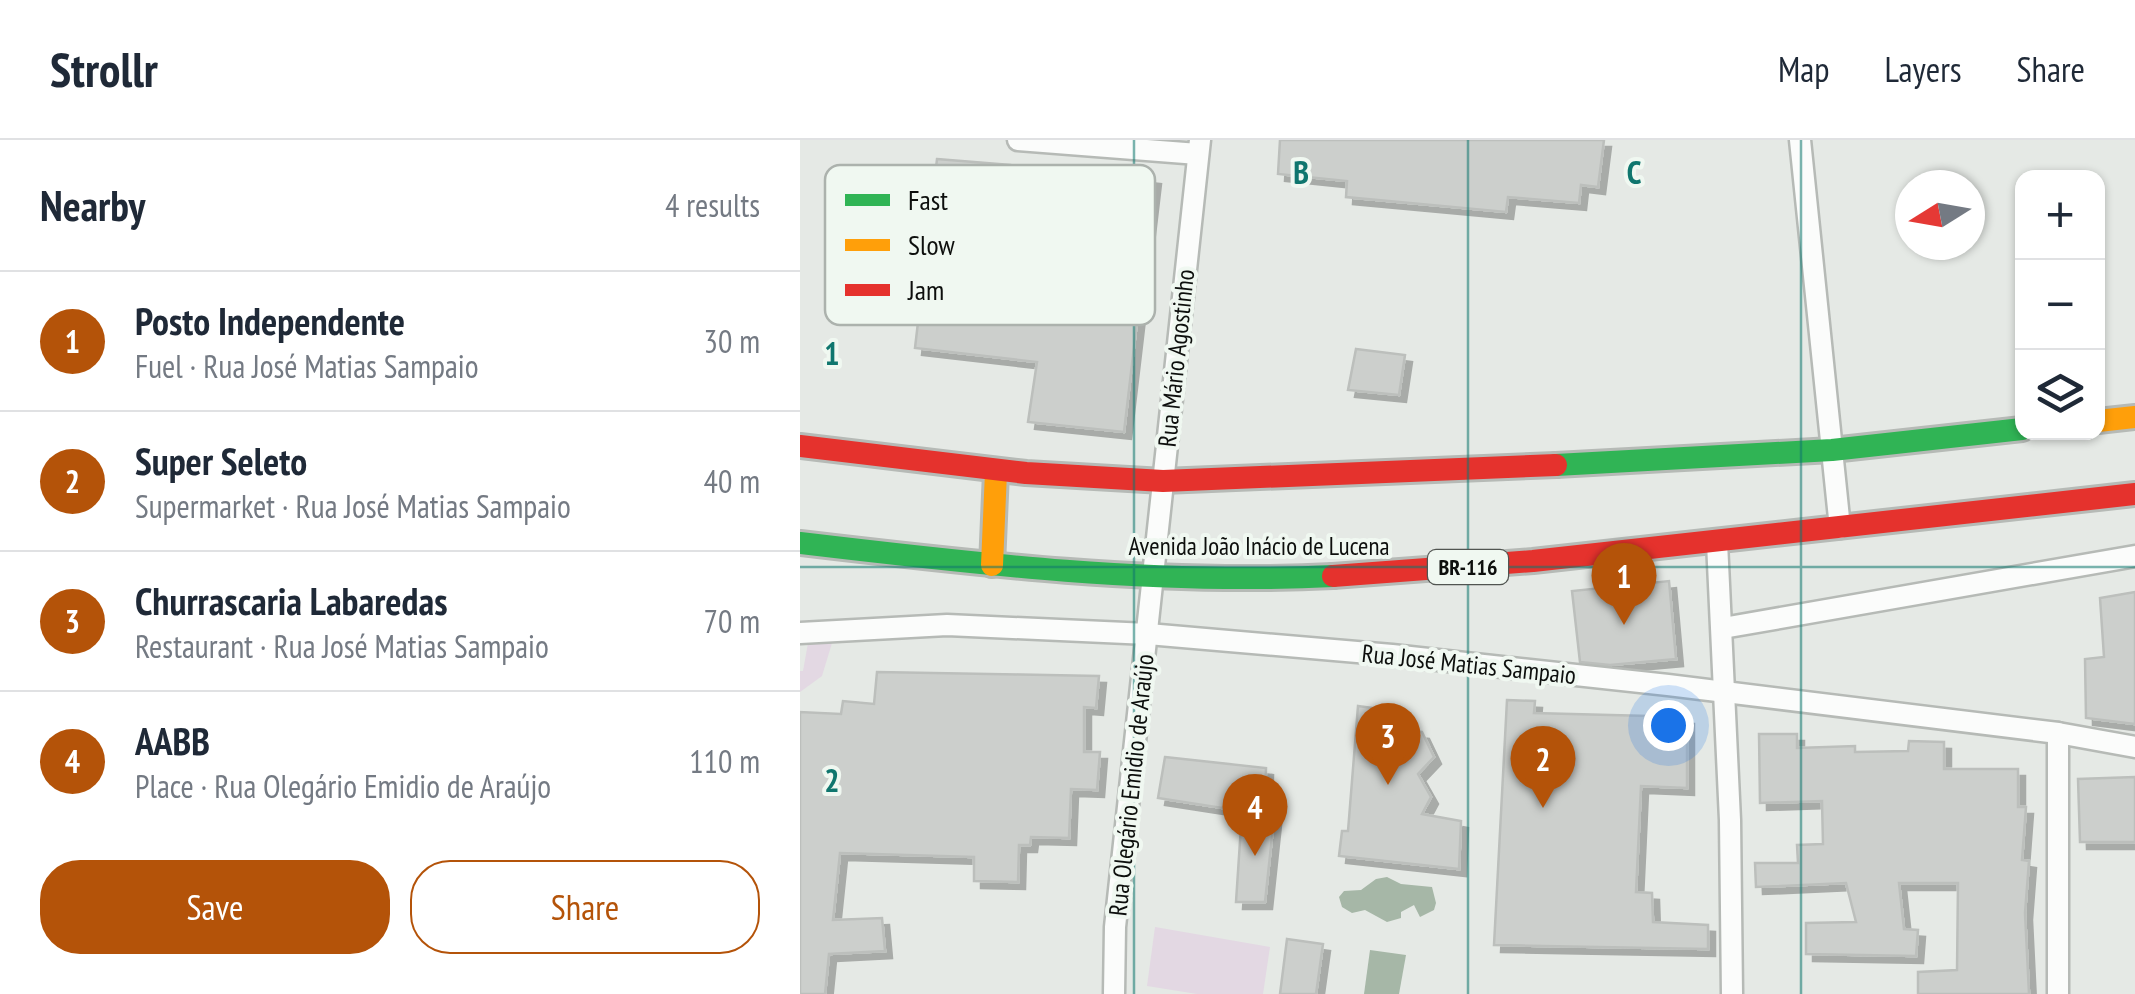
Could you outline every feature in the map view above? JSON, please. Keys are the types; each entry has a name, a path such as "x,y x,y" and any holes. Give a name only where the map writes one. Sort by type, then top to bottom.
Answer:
{"main road":[{"path":"2105,420 2135,417"},
{"path":"800,446 996,472 1163,481 1407,474 1832,450 2015,431"},
{"path":"992,565 996,472"},
{"name":"Avenida João Inácio de Lucena","path":"800,543 992,565 1152,576 1283,578 1392,574 2135,494"}],"street":[{"path":"1018,140 1199,147"},
{"path":"1800,140 1840,528"},
{"name":"Rua Mário Agostinho","path":"1152,576 1199,147"},
{"path":"1717,542 1725,692 1732,994"},
{"path":"1722,628 2135,556"},
{"name":"Rua Olegário Emidio de Araújo","path":"1114,994 1115,927 1152,576"},
{"name":"Rua José Matias Sampaio","path":"800,634 948,625 1148,634 1392,655 1725,692 2135,746"},
{"path":"2058,733 2058,994"}],"shaded area":[{"path":"808,643 832,643 822,676 800,692 800,671"},
{"path":"1387,877 1401,884 1432,887 1434,910 1420,917 1414,905 1401,912 1401,918 1387,922 1365,910 1352,913 1342,907 1339,897 1344,891 1361,890 1376,879"},
{"path":"1155,927 1270,947 1263,994 1197,994 1147,986"},
{"path":"1370,950 1406,955 1399,994 1364,994"}],"building":[{"path":"1280,140 1604,140 1598,187 1581,185 1579,203 1508,197 1506,212 1346,197 1347,181 1278,174"},
{"path":"937,159 1010,165 936,165"},
{"path":"918,325 1137,325 1124,432 1028,422 1037,362 915,348"},
{"path":"1356,349 1405,355 1399,395 1348,390"},
{"path":"1669,581 1676,659 1610,665 1580,662 1572,591"},
{"path":"2135,592 2135,724 2086,718 2085,659 2104,657 2100,598"},
{"path":"877,672 1099,676 1096,708 1084,707 1084,752 1100,752 1097,790 1071,789 1069,838 1031,837 1030,845 1019,845 1018,882 974,881 974,857 840,853 833,920 882,918 885,951 829,954 825,994 800,994 800,712 841,714 843,701 874,704"},
{"path":"1507,700 1535,701 1534,713 1687,717 1687,788 1641,786 1636,892 1652,893 1653,922 1708,925 1708,949 1494,945"},
{"path":"1358,706 1395,711 1395,729 1422,732 1434,757 1418,774 1431,797 1422,814 1461,821 1459,869 1339,856 1342,831 1348,831"},
{"path":"1759,734 1797,734 1797,748 1855,746 1855,752 1908,751 1909,741 1944,742 1944,769 2018,769 2018,807 2026,807 2022,860 2029,861 2025,913 2029,994 1918,994 1918,972 1957,970 1958,883 1899,883 1904,929 1918,930 1916,956 1806,954 1806,923 1856,922 1846,883 1756,887 1755,863 1798,863 1797,845 1823,844 1822,801 1760,803"},
{"path":"1165,757 1266,768 1265,805 1275,809 1265,902 1236,902 1242,811 1158,798"},
{"path":"2135,777 2135,842 2080,842 2078,779"},
{"path":"1287,939 1323,944 1316,994 1280,994"}],"traffic: fast":[{"path":"1556,465 1832,450 2015,430"},
{"path":"800,543 1133,575 1333,576"}],"traffic: slow":[{"path":"2105,420 2135,417"},
{"path":"992,565 996,472"}],"traffic: jam":[{"path":"800,446 1026,473 1163,481 1556,465"},
{"path":"1333,576 1533,561 2135,494"}],"place":[{"name":"Posto Independente","path":"1624,625"},
{"name":"Churrascaria Labaredas","path":"1388,785"},
{"name":"Super Seleto","path":"1543,808"},
{"name":"AABB","path":"1255,856"}]}
